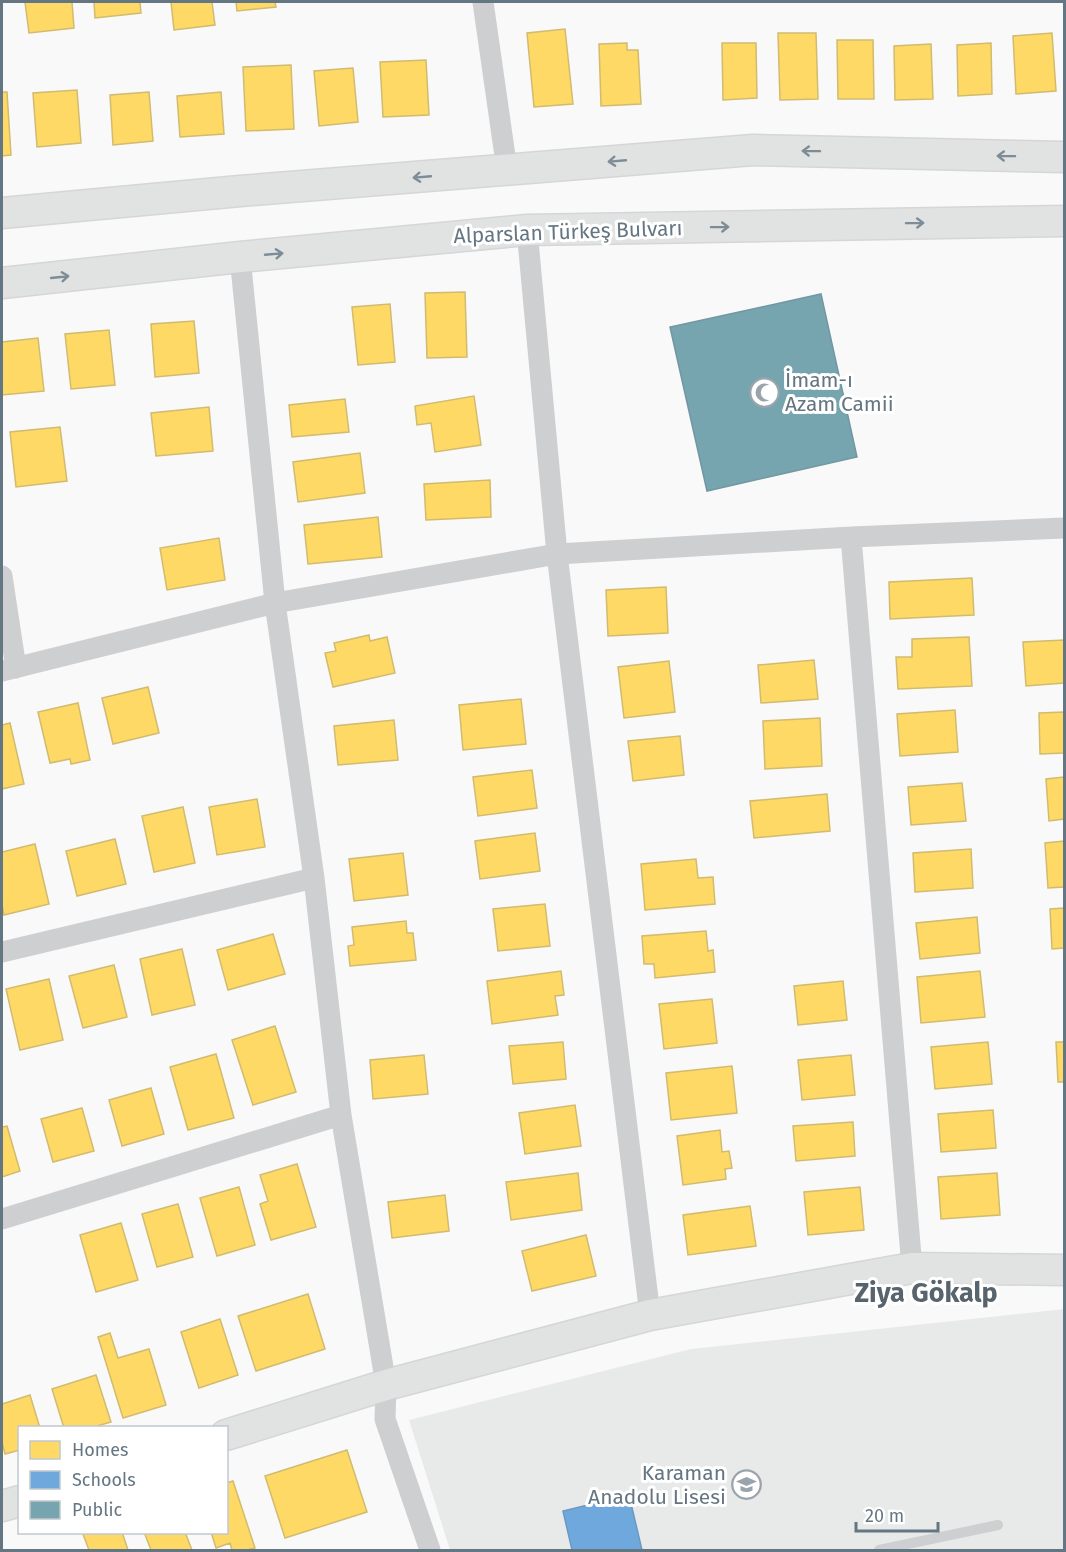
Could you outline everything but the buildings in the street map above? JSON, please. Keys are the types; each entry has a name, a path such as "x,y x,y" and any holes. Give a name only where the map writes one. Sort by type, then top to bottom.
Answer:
{"main road":[{"path":"2,213 240,191 753,150 1065,157"},
{"name":"Alparslan Türkeş Bulvarı","path":"2,284 240,257 527,230 1065,221"},
{"path":"228,1434 386,1385 650,1314 912,1268 1065,1270"},
{"path":"2,1506 18,1502"}],"street":[{"path":"483,2 507,170"},
{"path":"527,230 557,554 650,1314"},
{"path":"240,257 275,603 314,878 340,1115 386,1385 385,1419 430,1551"},
{"path":"2,576 9,670 275,603 557,554 851,537 1065,528"},
{"path":"851,537 912,1268"},
{"path":"2,952 314,878"},
{"path":"2,1219 340,1115"}],"lane":[{"path":"879,1551 998,1525"}],"shaded area":[{"name":"Karaman Anadolu Lisesi","path":"1064,1309 1064,1550 450,1550 409,1420 691,1349"}],"place":[{"name":"İmam-ı Azam Camii","path":"764,392"},
{"name":"Karaman Anadolu Lisesi","path":"747,1485"}],"district":[{"name":"Ziya Gökalp","path":"926,1293"}]}
